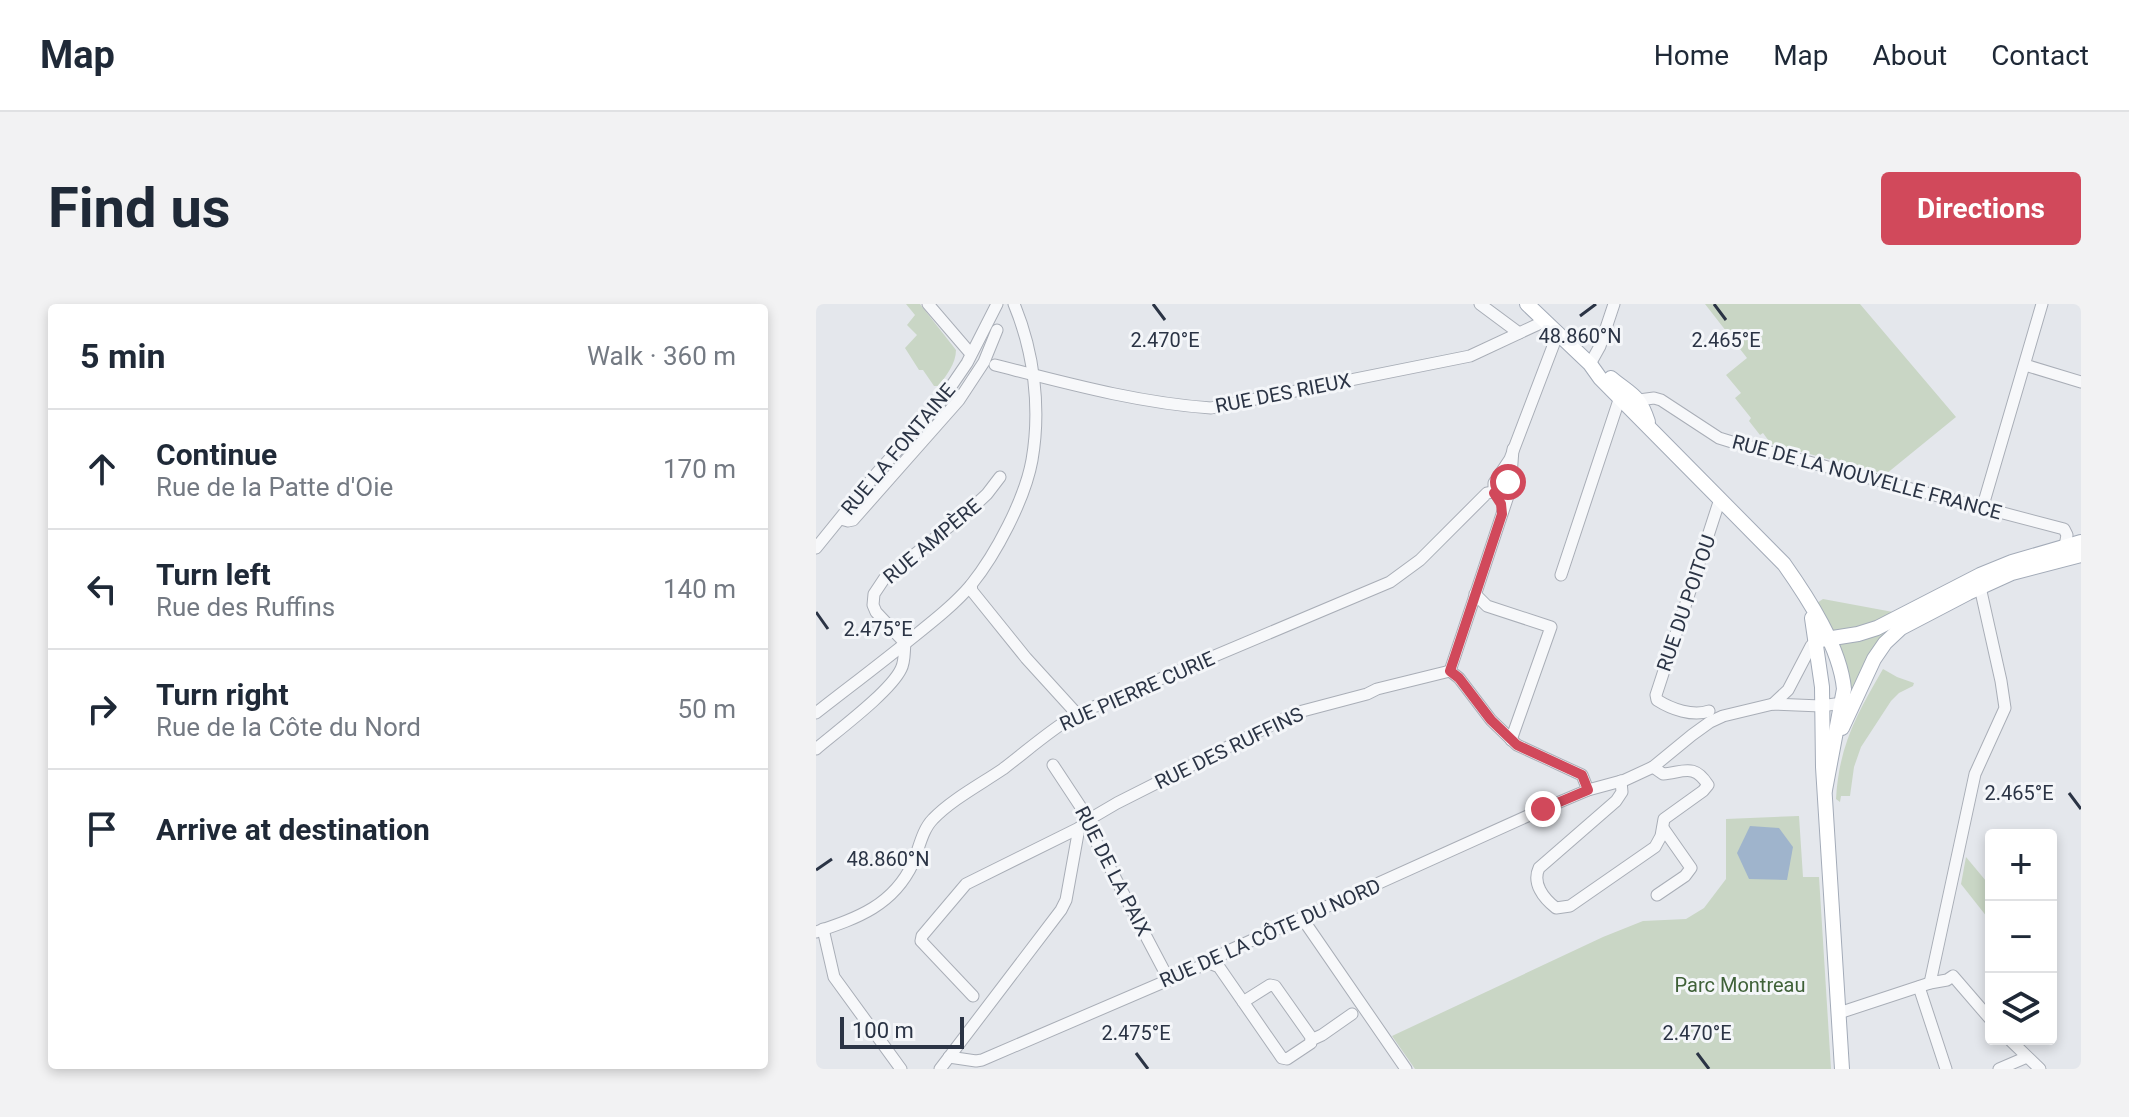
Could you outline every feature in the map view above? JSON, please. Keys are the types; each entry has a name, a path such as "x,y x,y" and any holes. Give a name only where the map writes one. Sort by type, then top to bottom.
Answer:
{"main road":[{"path":"1527,304 1592,366 1630,391 1644,413 1720,499 1784,564 1808,602 1822,640 1839,660 1844,689 1838,703 1825,790 1842,1069"},
{"path":"1592,366 1620,397 1644,413"},
{"path":"1822,640 1877,628 1980,575 2034,554 2081,542"},
{"path":"1825,790 1836,738 1838,703 1889,639 1915,619 2012,573 2081,555"},
{"path":"1822,640 1822,687 1838,703"}],"street":[{"path":"928,304 971,354"},
{"name":"RUE LA FONTAINE","path":"816,548 876,474 939,404 971,354 997,304"},
{"path":"816,713 939,617 971,585 1017,507 1032,462 1035,414 1034,375 1014,304"},
{"path":"1480,304 1519,333"},
{"path":"1592,366 1614,304"},
{"path":"1986,509 1984,502 2042,304"},
{"name":"RUE DES RIEUX","path":"990,363 1142,400 1211,408 1470,356 1545,321"},
{"path":"841,519 853,520 990,363 997,330"},
{"name":"RUE PIERRE CURIE","path":"1494,493 1494,483 1510,459 1558,333"},
{"path":"2025,365 2081,382"},
{"path":"1561,575 1620,397"},
{"name":"RUE DE LA NOUVELLE FRANCE","path":"1644,413 1654,398 1661,400 1719,438 2064,529 2067,535 2065,546"},
{"path":"1513,449 1510,490 1450,671 1459,678 1491,720 1517,745 1582,775 1588,790 1621,781 1653,767 1710,722 1738,712 1773,704 1838,703"},
{"name":"RUE PIERRE CURIE","path":"820,931 851,921 888,896 912,865 932,820 1052,729 1077,714 1384,585 1420,560 1487,493 1502,489 1512,474"},
{"name":"RUE AMPÈRE","path":"905,643 876,612 874,594 884,579 971,509 1000,477"},
{"path":"1494,493 1501,504 1502,514"},
{"name":"RUE DU POITOU","path":"1709,711 1698,715 1663,704 1656,695 1720,499"},
{"path":"971,585 972,591 1026,658 1077,714"},
{"path":"1946,1069 1924,985 1975,774 2005,708 1980,587"},
{"path":"1475,594 1487,606 1551,627 1511,740"},
{"path":"1773,704 1788,690 1811,646 1822,640"},
{"path":"816,749 894,681 903,667 905,643"},
{"name":"RUE DES RUFFINS","path":"973,996 921,941 966,884 1083,824 1130,796 1295,713 1450,671"},
{"name":"RUE DE LA PAIX","path":"1053,765 1169,980"},
{"path":"1621,781 1622,792 1616,801 1539,868 1536,883 1550,904 1560,909 1570,906 1655,847 1668,814 1708,785 1691,770 1663,774 1653,767"},
{"name":"RUE DE LA CÔTE DU NORD","path":"949,1057 982,1060 1209,963 1226,952 1588,790"},
{"path":"940,1069 1061,910 1083,824"},
{"path":"1657,895 1685,876 1691,868 1663,828"},
{"path":"1302,918 1406,1069"},
{"path":"820,931 834,977 901,1069"},
{"path":"1209,963 1217,965 1282,1058 1287,1059 1352,1014"},
{"path":"1839,1013 1953,976 1985,1013"},
{"path":"1243,1002 1270,985 1275,986 1311,1040"},
{"path":"2015,1045 2040,1069"},
{"path":"1999,1069 2027,1057"}],"green space":[{"path":"906,304 920,304 956,350 952,365 939,386 934,386 923,370 919,370 905,348 917,335 907,325 915,315"},
{"path":"1705,304 1860,304 1956,417 1886,474 1771,444 1749,421 1751,418 1735,398 1741,393 1726,375 1747,358"},
{"path":"1823,599 1893,612 1861,627 1835,631 1827,626 1817,603"},
{"path":"1903,621 1850,694 1844,655 1838,642"},
{"path":"1883,669 1914,683 1891,701 1861,747 1854,767 1850,796 1841,796 1840,802 1836,799 1845,746 1857,716"},
{"name":"Parc Montreau","path":"1799,816 1803,877 1819,877 1831,1069 1415,1069 1392,1036 1643,921 1686,919 1704,908 1726,879 1726,819"},
{"path":"1966,857 1985,880 1985,914 1961,884"}],"water":[{"path":"1750,826 1779,828 1793,847 1787,880 1749,879 1737,853"}],"route":[{"path":"1508,482 1494,493 1501,504 1502,514 1450,671 1459,678 1491,720 1517,745 1582,775 1588,790 1543,809"}]}
